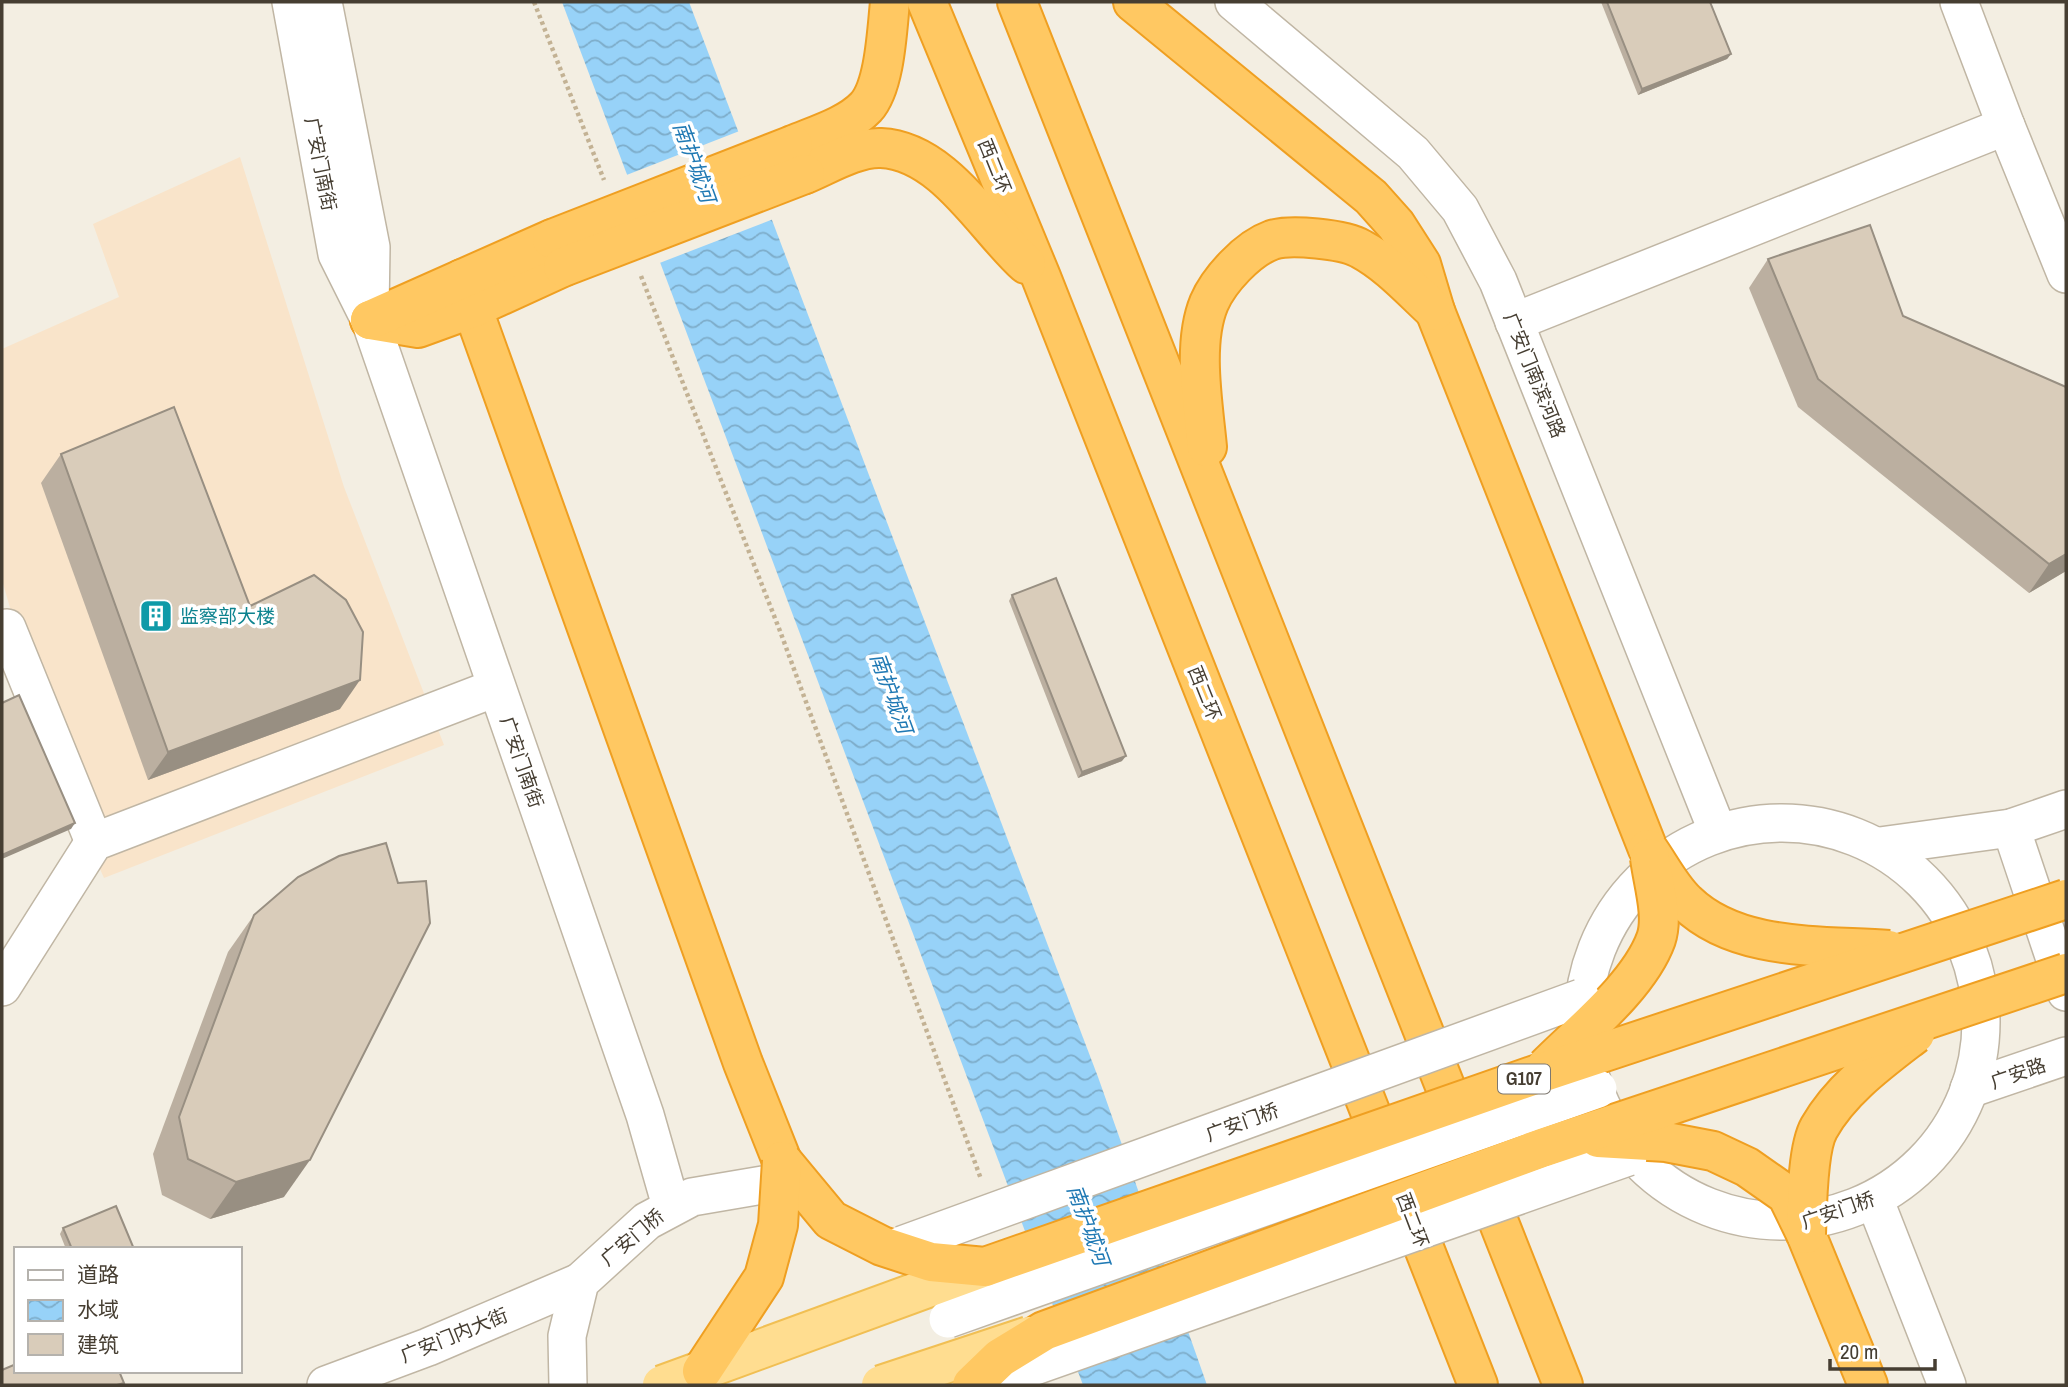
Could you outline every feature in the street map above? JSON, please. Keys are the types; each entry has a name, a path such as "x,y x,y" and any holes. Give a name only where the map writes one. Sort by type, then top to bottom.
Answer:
{"highway":[{"path":"799,159 836,127 866,106 880,78 890,2"},
{"name":"西二环","path":"927,2 1041,278 1478,1385"},
{"path":"1017,2 1210,484 1563,1385"},
{"path":"1133,2 1371,197 1396,225 1421,264 1435,311 1648,849 1658,914 1656,939 1629,984 1541,1073"},
{"path":"370,320 467,293 799,159 881,148 909,155 946,178 974,205 1006,246 1041,278"},
{"path":"1210,484 1200,355 1209,304 1233,266 1272,240 1321,239 1359,248 1388,268 1435,311"},
{"path":"497,381 501,325 553,260"},
{"path":"467,293 743,1063 782,1161 831,1220 882,1247 930,1262 985,1268"},
{"path":"1648,849 1685,901 1709,920 1763,940 1905,951"},
{"name":"G107","path":"985,1268 1541,1073 2066,899"},
{"path":"972,1385 1000,1358 1044,1331 1576,1137 2066,973"},
{"path":"1805,1234 1808,1182 1818,1129 1856,1082 1938,1016"},
{"path":"1576,1137 1666,1142 1713,1151 1747,1167 1787,1195 1868,1385"},
{"path":"702,1371 764,1277 778,1225 782,1161"}],"main road":[{"path":"662,1385 985,1268"},
{"path":"881,1385 1044,1331"}],"street":[{"name":"广安门南街","path":"290,2 337,254 370,320 495,688 645,1115 671,1206"},
{"name":"广安门南街","path":"323,2 371,247 370,320"},
{"name":"广安门南滨河路","path":"1234,2 1413,153 1460,209 1498,281 1717,830"},
{"path":"1959,2 2066,274"},
{"path":"1514,322 2006,127"},
{"path":"7,628 94,842"},
{"path":"2,987 94,842 495,688"},
{"path":"1881,846 2011,828 2066,809"},
{"name":"广安门桥","path":"902,1245 1581,998 1621,900 1667,856 1717,830 1798,820 1881,846 1932,887 1973,961 1982,1021 1969,1089 1931,1152 1875,1201 1785,1228 1729,1216 1664,1182 1628,1157"},
{"path":"2011,828 2066,992"},
{"path":"981,1385 1628,1157 1598,1089 1581,998"},
{"name":"广安路","path":"1969,1089 2066,1056"},
{"path":"948,1319 1598,1089"},
{"name":"广安门桥","path":"580,1282 647,1221 692,1197 763,1185 837,1200 902,1245 948,1319 956,1385"},
{"path":"1875,1201 1947,1385"},
{"path":"568,1385 567,1336 580,1282"},
{"name":"广安门内大街","path":"326,1385 428,1347 580,1282"}],"path":[{"path":"534,2 604,182"},
{"path":"639,272 780,631 985,1190"}],"shaded area":[{"path":"240,157 344,487 444,745 104,878 2,651 11,611 2,580 2,349 119,297 93,224"}],"water":[{"name":"南护城河","path":"562,2 689,2 1098,1077 1207,1385 1083,1385"}],"pier":[{"path":"742,130 776,218 657,264 624,176"}],"building":[{"path":"1607,2 1710,2 1731,54 1642,89"},
{"path":"1870,225 1903,316 2066,387 2066,554 2049,564 1818,379 1768,259"},
{"name":"监察部大楼","path":"174,407 250,606 314,575 346,600 363,632 360,680 168,752 61,454"},
{"path":"1056,578 1126,756 1082,772 1012,595"},
{"path":"19,695 75,823 2,855 2,703"},
{"path":"386,843 398,883 426,881 430,923 310,1160 236,1182 188,1159 179,1117 254,915 298,877 339,856"},
{"path":"116,1206 133,1247 71,1247 63,1228"},
{"path":"14,1365 14,1373 120,1373 124,1383 2,1385 2,1370"}],"place":[{"name":"监察部大楼","path":"156,616"}]}
